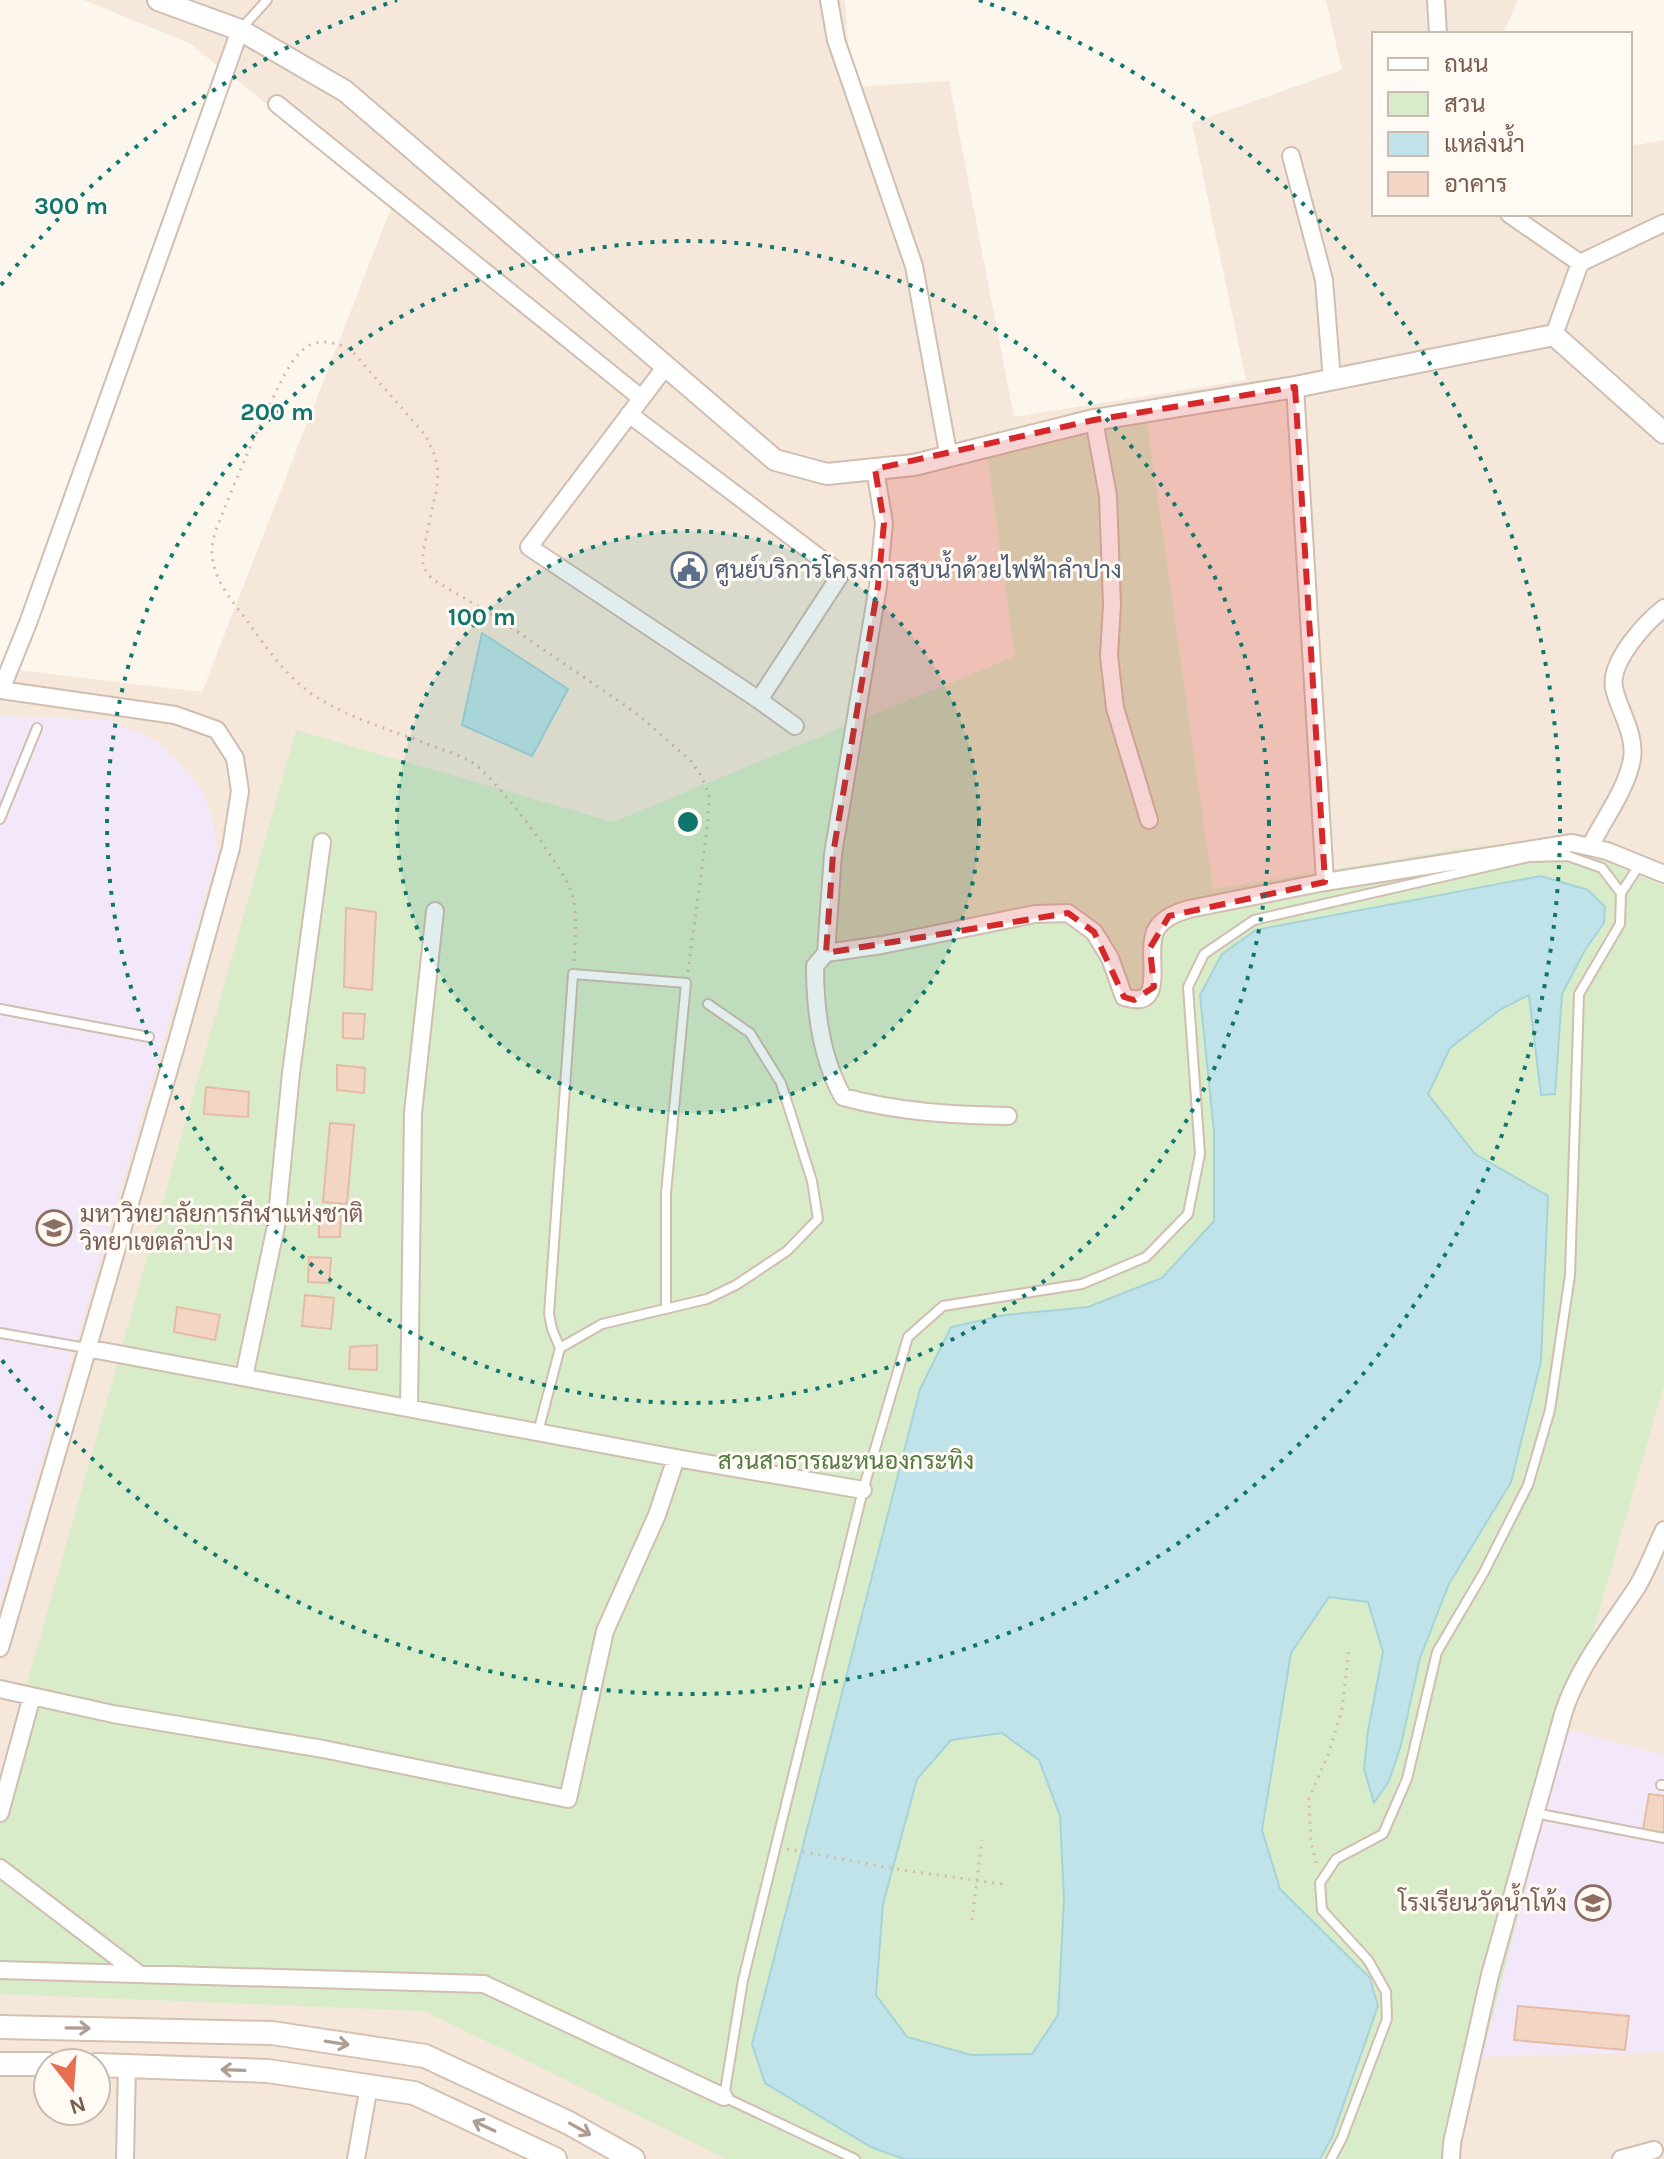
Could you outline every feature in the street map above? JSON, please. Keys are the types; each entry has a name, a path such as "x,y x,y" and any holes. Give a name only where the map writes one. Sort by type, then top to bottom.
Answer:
{"main road":[{"path":"0,2027 272,2033 425,2056 569,2123 633,2159"},
{"path":"0,2064 32,2064"},
{"path":"112,2065 268,2071 414,2093 555,2159"}],"street":[{"path":"158,0 240,30 345,91 775,460 827,474 949,458 1094,420 1295,387 1554,335"},
{"path":"829,0 836,40 914,266 949,458"},
{"path":"1436,0 1438,32"},
{"path":"0,1648 227,863 240,791 235,758 217,730 175,715 0,690 33,609 240,30"},
{"path":"277,104 641,398"},
{"path":"1291,156 1324,280 1332,380"},
{"path":"1512,216 1580,263"},
{"path":"1554,335 1580,263 1664,223"},
{"path":"1554,335 1664,433"},
{"path":"666,366 529,547 795,726"},
{"path":"1295,387 1325,882"},
{"path":"629,414 841,574 759,700"},
{"path":"1094,420 1108,496 1112,604 1109,656 1115,708 1149,820"},
{"path":"875,469 884,523 880,570 833,854 826,953 815,966 823,1047 843,1097 938,1115 1008,1116"},
{"path":"1590,847 1626,781 1633,755 1625,717 1614,687 1614,668 1634,639 1664,608"},
{"path":"244,1377 276,1226 291,1073 322,842"},
{"path":"826,953 882,945 1035,914 1068,913 1094,932 1110,958 1124,997 1134,1000 1148,996 1154,987 1150,948 1156,929 1169,916 1189,909 1325,882 1572,843 1664,874"},
{"path":"409,1408 413,1113 435,911"},
{"path":"86,1348 863,1490"},
{"path":"0,1689 113,1714 323,1749 568,1799 605,1631 657,1515 676,1458"},
{"path":"1451,2159 1490,1975 1573,1685 1601,1637 1639,1584 1664,1530"},
{"path":"0,1813 32,1696"},
{"path":"0,1868 139,1974"},
{"path":"0,1970 484,1984 724,2097"},
{"path":"125,2159 127,2065"},
{"path":"356,2159 369,2086"},
{"path":"1621,2159 1654,2150"}],"lane":[{"path":"240,30 267,0"},
{"path":"0,819 37,728"},
{"path":"855,2159 724,2097 743,1980 863,1490 908,1337 943,1306 1082,1284 1146,1257 1188,1214 1200,1154 1188,987 1204,954 1254,920 1529,857 1568,856 1602,868 1621,893"},
{"path":"1331,2159 1342,2138 1387,2019 1386,1992 1368,1960 1322,1910 1320,1883 1336,1859 1383,1834 1407,1779 1437,1652 1484,1572 1528,1485 1550,1410 1570,1275 1579,994 1620,924 1621,893 1640,864"},
{"path":"538,1432 560,1348 549,1314 573,974 686,983 666,1193 666,1309"},
{"path":"560,1348 602,1324 707,1299 736,1285 787,1251 818,1219 812,1181 781,1083 750,1033 708,1004"},
{"path":"0,1009 149,1037"},
{"path":"0,1333 86,1348"},
{"path":"1535,1813 1664,1838"}],"path":[{"path":"573,974 576,928 573,897 565,876 495,782 467,759 318,698 273,658 220,584 212,551 213,538 246,454 285,374 299,353 310,344 336,341 352,351 426,436 438,471 423,552 423,567 432,579 496,617 636,713 691,761 701,776 709,794 708,821 686,983"},
{"path":"1320,1883 1311,1842 1309,1798 1328,1755 1342,1709 1349,1649"},
{"path":"972,1920 982,1840"},
{"path":"776,1847 902,1870 1003,1884"}],"highlighted area":[{"path":"1295,387 1325,882 1169,916 1150,948 1154,987 1134,1000 1124,997 1094,932 1068,913 826,953 833,854 878,586 884,523 875,469 1094,420"}],"shaded area":[{"name":"สวนสาธารณะหนองกระทิง","path":"84,0 845,0 851,87 949,81 1014,417 1246,380 1192,123 1342,70 1326,0 1518,0 1504,32 1372,32 1372,216 1632,216 1632,146 1664,140 1664,2159 0,2159 0,668 202,692 393,203 189,43"},
{"name":"มหาวิทยาลัยการกีฬาแห่งชาติ วิทยาเขตลำปาง","path":"0,716 109,720 157,741 201,788 213,820 218,852 0,1605"},
{"name":"โรงเรียนวัดน้ำโท้ง","path":"1566,1729 1664,1755 1664,2052 1482,2057"}],"green space":[{"name":"สวนสาธารณะหนองกระทิง","path":"1147,422 1213,889 1464,848 1588,853 1664,886 1664,1385 1571,1709 1456,2159 726,2159 425,2011 0,1994 0,1779 296,730 613,822 1015,656 987,454"}],"water":[{"path":"482,633 568,689 532,756 462,725"},
{"path":"1541,876 1588,890 1605,907 1604,923 1585,950 1562,994 1555,1094 1541,1095 1529,995 1501,1009 1450,1048 1428,1094 1475,1154 1548,1196 1541,1361 1511,1482 1449,1584 1420,1658 1401,1745 1389,1781 1374,1803 1364,1769 1383,1652 1368,1602 1329,1597 1291,1653 1262,1830 1280,1889 1370,1978 1378,2006 1332,2137 1320,2159 904,2159 871,2147 765,2083 752,2044 920,1389 951,1327 1005,1315 1088,1307 1162,1278 1214,1221 1214,1132 1200,995 1222,954 1256,930","holes":["1002,1733 1039,1760 1060,1816 1064,1900 1058,2015 1032,2054 971,2055 907,2037 876,1995 883,1904 917,1779 951,1740"]}],"building":[{"path":"346,908 376,912 372,990 344,987"},
{"path":"343,1013 365,1014 363,1039 343,1038"},
{"path":"337,1065 365,1068 364,1093 337,1090"},
{"path":"206,1087 249,1092 248,1117 204,1114"},
{"path":"330,1123 354,1125 347,1204 323,1202"},
{"path":"319,1211 341,1213 340,1237 319,1237"},
{"path":"309,1257 331,1258 329,1283 308,1282"},
{"path":"305,1295 334,1298 331,1329 302,1326"},
{"path":"177,1307 220,1315 215,1340 174,1332"},
{"path":"377,1345 377,1370 349,1369 350,1347"},
{"path":"1649,1794 1664,1796 1664,1833 1643,1829"},
{"path":"1518,2006 1629,2016 1625,2050 1514,2040"}],"place":[{"name":"ศูนย์บริการโครงการสูบน้ำด้วยไฟฟ้าลําปาง","path":"689,570"},
{"name":"มหาวิทยาลัยการกีฬาแห่งชาติ วิทยาเขตลำปาง","path":"54,1228"},
{"name":"โรงเรียนวัดน้ำโท้ง","path":"1593,1903"}]}
